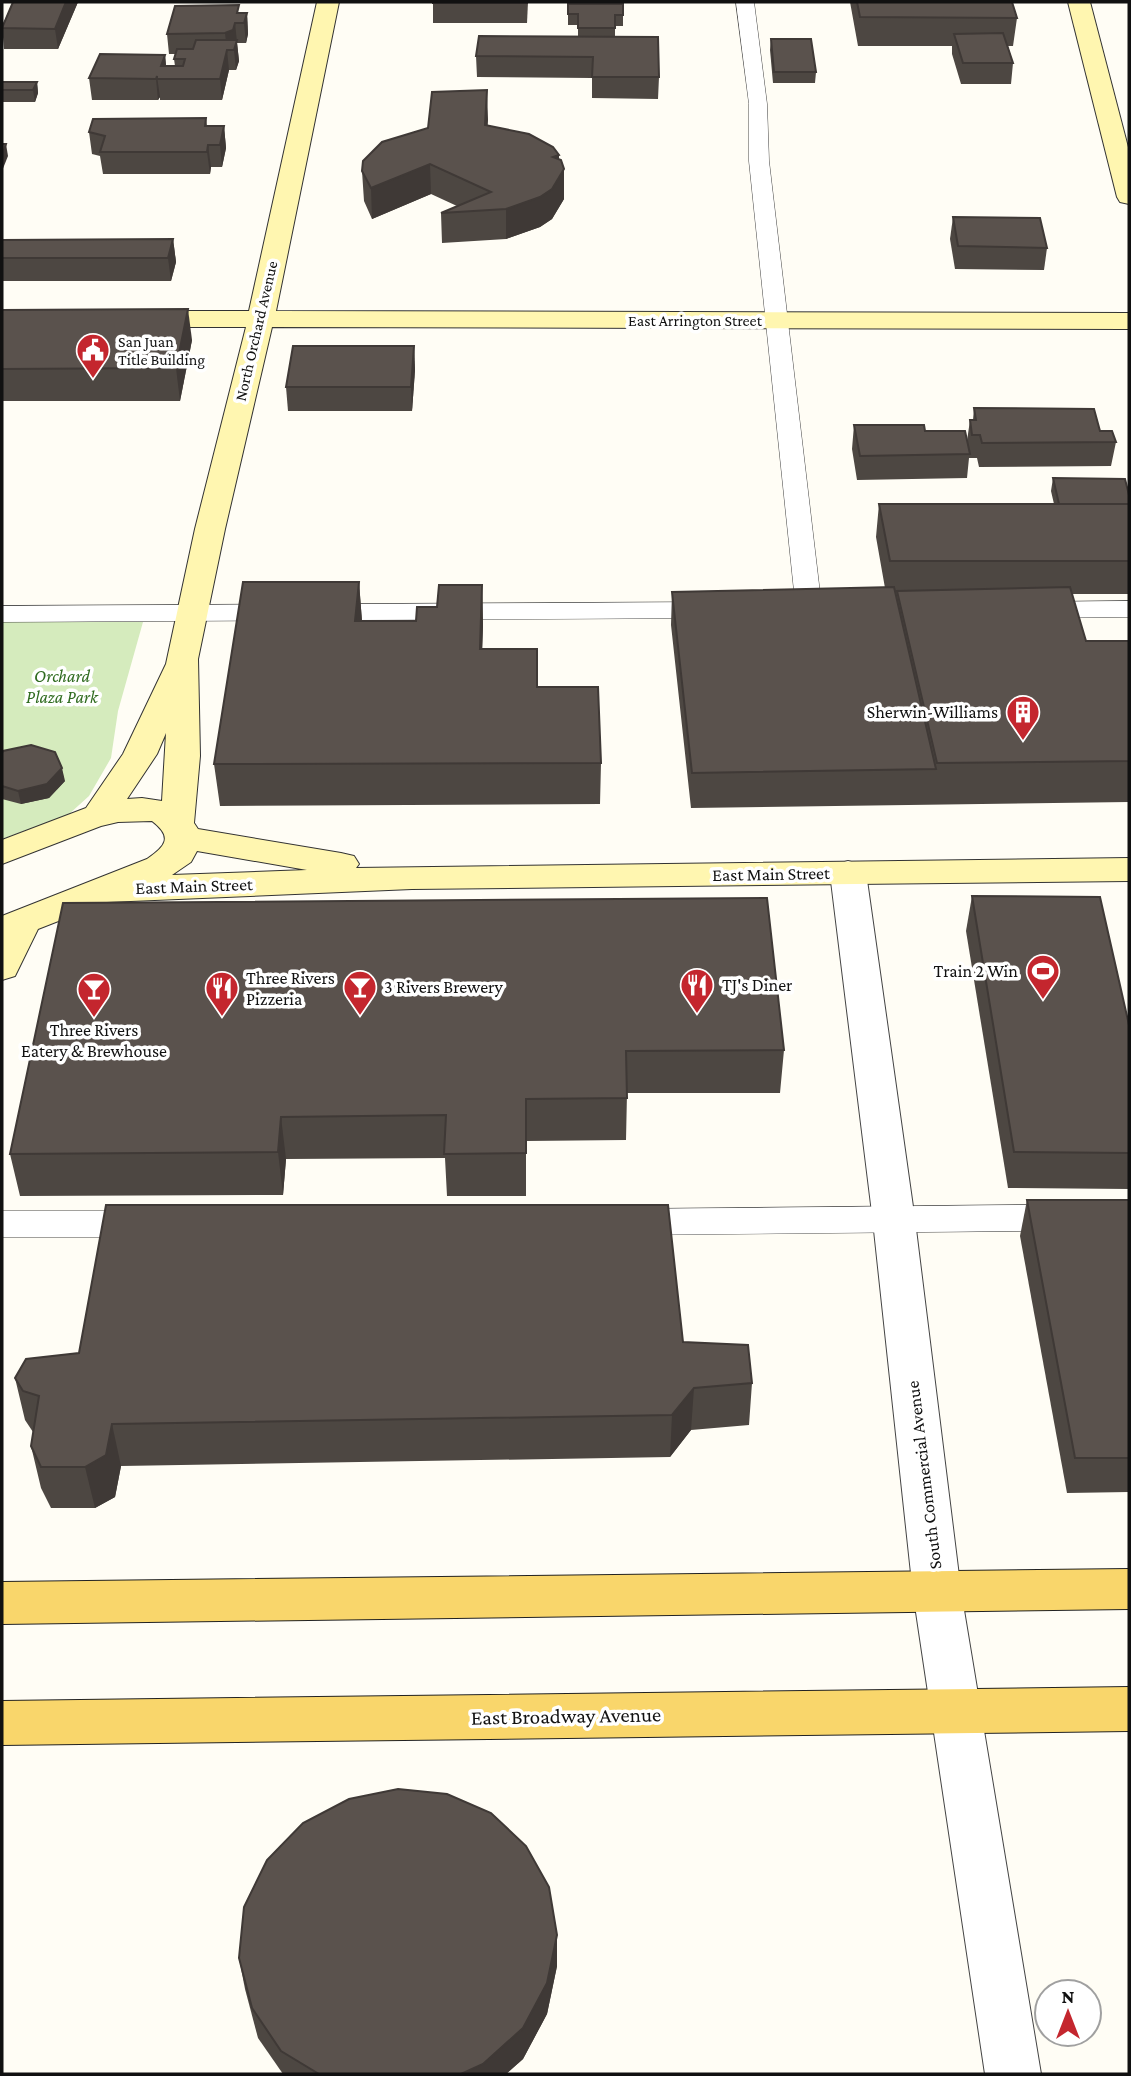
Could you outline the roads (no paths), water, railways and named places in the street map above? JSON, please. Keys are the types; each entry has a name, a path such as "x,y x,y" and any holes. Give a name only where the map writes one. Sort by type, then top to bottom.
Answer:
{"main road":[{"path":"2,1603 1129,1589"},
{"name":"East Broadway Avenue","path":"2,1723 1129,1709"}],"street":[{"name":"North Orchard Avenue","path":"98,816 140,754 182,659 261,319 328,2"},
{"path":"1079,2 1129,197"},
{"name":"East Arrington Street","path":"112,319 1129,321"},
{"name":"North Orchard Avenue","path":"180,830 183,757 182,659"},
{"name":"East Main Street","path":"2,853 114,810 136,808 156,810 180,830 412,877"},
{"path":"2,967 13,926 160,867 178,853 180,830"},
{"name":"East Main Street","path":"102,890 412,877 1129,870"},
{"name":"South Commercial Avenue","path":"848,873 894,1221 937,1592 1013,2074"}],"lane":[{"path":"745,2 758,104 759,161 809,610"},
{"path":"1004,610 1129,609"},
{"path":"2,614 739,610"},
{"path":"781,610 836,610"},
{"path":"601,1222 1129,1217"},
{"path":"2,1224 173,1224"}],"place":[{"name":"San Juan Title Building","path":"93,380"},
{"name":"Sherwin-Williams","path":"1023,742"},
{"name":"Train 2 Win","path":"1043,1001"},
{"name":"TJ's Diner","path":"697,1015"},
{"name":"3 Rivers Brewery","path":"360,1017"},
{"name":"Three Rivers Pizzeria","path":"222,1018"},
{"name":"Three Rivers Eatery & Brewhouse","path":"94,1019"}],"park label":[{"name":"Orchard Plaza Park","path":"62,686"}]}
